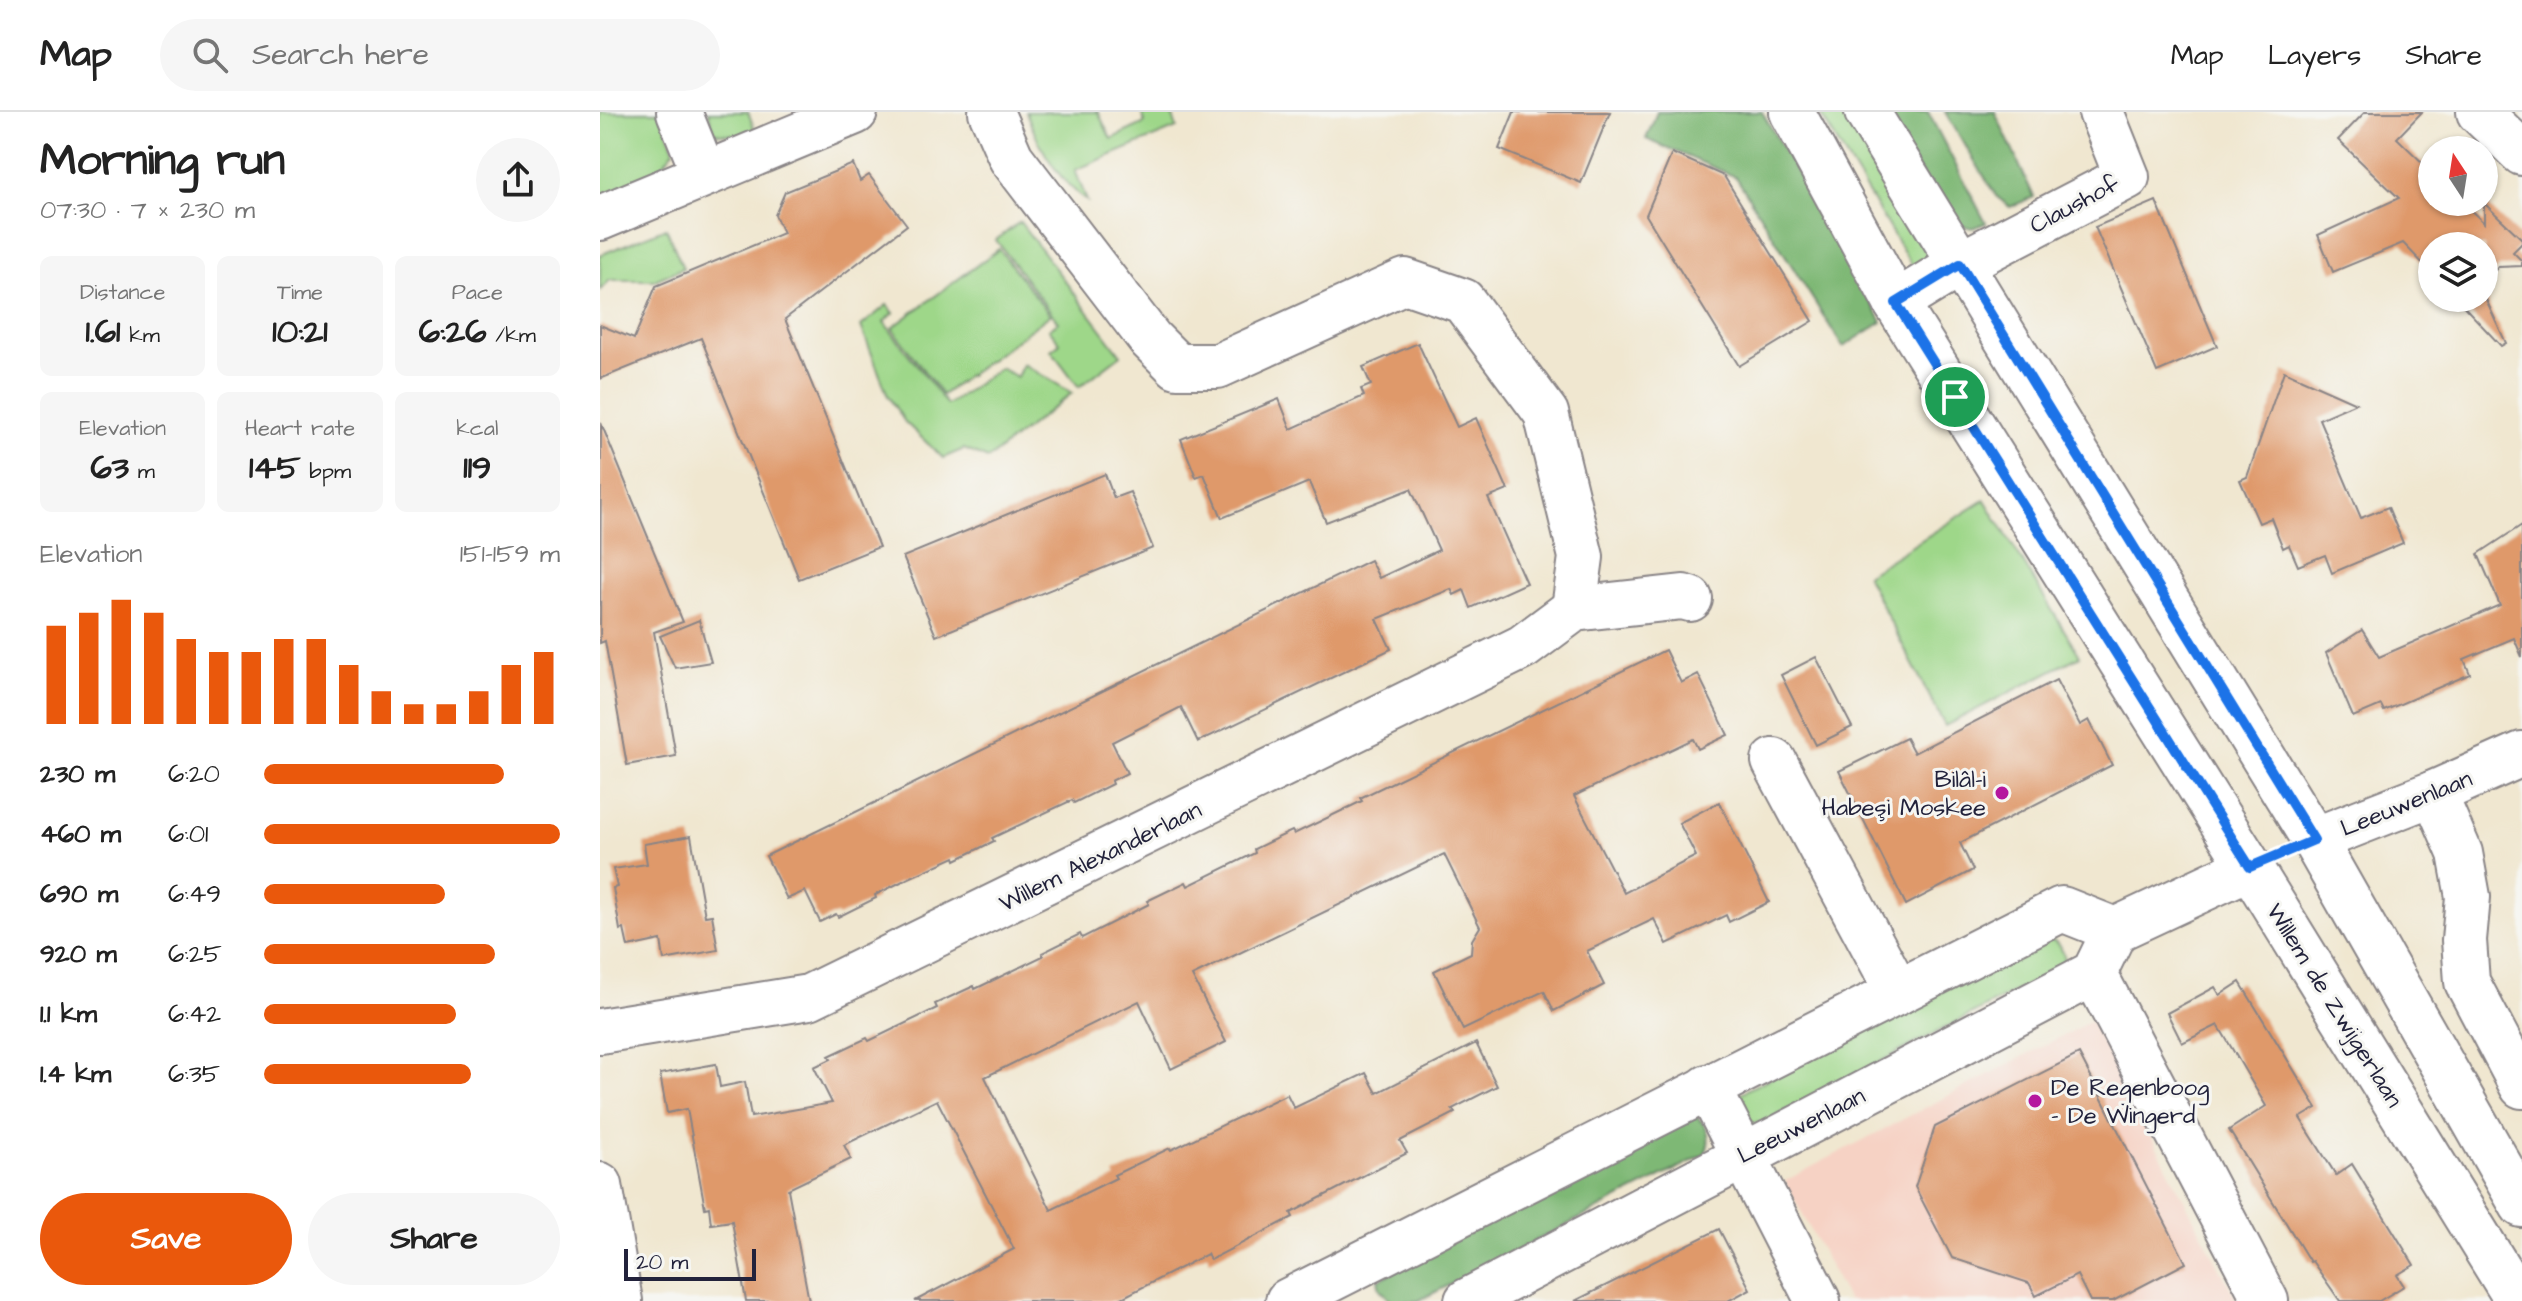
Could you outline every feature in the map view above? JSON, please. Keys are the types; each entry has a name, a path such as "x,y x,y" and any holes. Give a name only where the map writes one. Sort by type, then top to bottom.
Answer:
{"street":[{"path":"679,112 704,174"},
{"path":"600,218 855,112"},
{"path":"991,112 1011,158 1150,339 1177,366 1218,366 1405,281 1463,301 1546,413 1581,557 1574,609 1683,597 1690,599"},
{"name":"Willem de Zwijgerlaan","path":"1792,112 1896,303 2518,1301"},
{"path":"1867,112 2314,840 2522,1205"},
{"name":"Claushof","path":"1960,264 2127,177 2101,112"},
{"path":"2479,112 2522,153"},
{"path":"1896,303 1960,264"},
{"name":"Willem Alexanderlaan","path":"600,1031 809,997 1523,647 1574,609"},
{"name":"Leeuwenlaan","path":"2115,930 2250,867 2522,754"},
{"path":"1774,761 1898,992"},
{"path":"2434,793 2460,853 2468,897 2464,940 2467,982 2522,1086"},
{"path":"1288,1301 1354,1286 1708,1087 2062,909 2115,930 2094,973 2266,1301"},
{"name":"Leeuwenlaan","path":"1467,1301 2094,973"},
{"path":"1708,1087 1818,1301"},
{"path":"600,1185 620,1301"}],"shaded area":[{"name":"De Regenboog - De Wingerd","path":"2091,1021 2237,1301 1848,1301 1785,1181"}],"green space":[{"path":"600,112 660,112 674,150 650,182 600,202"},
{"path":"708,112 748,112 758,138 715,133"},
{"path":"1026,112 1098,112 1111,139 1145,123 1141,112 1171,112 1177,128 1075,170 1087,201 1067,183 1050,161"},
{"path":"1657,112 1762,112 1882,322 1843,347 1736,177 1646,139"},
{"path":"1819,112 1850,112 1941,259 1919,274 1912,266"},
{"path":"1879,112 1928,112 1986,223 1973,228 1955,224"},
{"path":"1945,112 1995,112 2034,197 2010,207 1996,196"},
{"path":"1020,222 1121,355 1079,387 1051,350 1060,343 1049,329 1058,322 996,240"},
{"path":"666,228 683,268 655,280 610,280 600,290 600,255"},
{"path":"999,249 1050,315 942,395 892,328"},
{"path":"887,305 894,313 884,322 947,405 1000,368 1017,377 1023,364 1072,393 988,459 964,449 943,458 905,422 888,396 861,326"},
{"path":"1985,500 2080,656 1945,726 1866,575"},
{"path":"2042,936 2054,941 2062,950 2065,959 2060,968 1763,1123 1753,1123 1745,1117 1737,1095"},
{"path":"1692,1115 1702,1122 1707,1132 1708,1143 1704,1155 1418,1301 1391,1301 1380,1289 1378,1280"}],"building":[{"path":"1514,112 1610,112 1581,183 1499,149"},
{"path":"2365,112 2422,112 2397,138 2418,158 2418,216 2477,216 2484,223 2484,216 2498,216 2522,239 2513,252 2522,261 2522,266 2498,267 2498,232 2418,232 2418,259 2403,243 2333,272 2318,235 2399,198 2338,140"},
{"path":"1672,153 1724,176 1813,321 1739,366 1646,215"},
{"path":"853,164 860,181 869,175 907,225 785,319 879,547 799,579 701,338 600,379 600,325 634,339 656,286 783,233 775,215 785,192"},
{"path":"2156,201 2217,346 2157,372 2095,227"},
{"path":"2469,312 2492,312 2506,343 2501,346"},
{"path":"1418,343 1457,427 1476,418 1508,490 1488,498 1526,583 1471,608 1464,590 1454,595 1451,589 1377,619 1391,649 1198,742 1181,707 1112,742 1127,773 1111,781 1112,784 992,838 994,841 956,860 955,857 909,878 838,917 836,914 820,922 805,891 787,899 766,856 1370,560 1379,578 1439,550 1411,489 1326,522 1309,482 1222,518 1204,474 1196,477 1181,439 1279,399 1291,429 1364,396 1361,389 1371,385 1363,367"},
{"path":"2284,371 2356,403 2319,419 2361,518 2388,507 2403,543 2332,573 2325,555 2298,566 2289,545 2283,548 2271,518 2259,523 2240,480 2247,477"},
{"path":"601,423 683,622 654,632 676,756 627,765 605,641 600,643"},
{"path":"1105,474 1114,498 1130,492 1153,548 936,636 903,557"},
{"path":"2522,525 2522,657 2514,638 2464,659 2470,674 2384,711 2381,705 2353,717 2326,653 2362,630 2379,657 2500,605 2478,554"},
{"path":"699,620 711,662 675,668 660,636"},
{"path":"1665,650 1681,683 1698,674 1728,735 1698,749 1693,739 1574,796 1624,893 1696,856 1679,823 1719,802 1769,902 1729,922 1726,915 1667,944 1654,919 1587,951 1604,985 1554,1011 1544,991 1463,1030 1434,971 1471,953 1472,940 1480,927 1444,854 1192,976 1226,1042 1171,1069 1139,1001 985,1077 1051,1210 1116,1178 1114,1175 1287,1094 1294,1108 1366,1073 1377,1093 1476,1043 1497,1086 1452,1109 1455,1113 1400,1141 1407,1153 1291,1213 1293,1217 1210,1260 1207,1254 1116,1301 915,1301 1014,1249 937,1100 844,1145 851,1159 788,1189 809,1301 746,1301 732,1221 711,1224 709,1207 705,1208 687,1109 667,1113 660,1074 716,1064 720,1087 745,1082 751,1117 832,1103 814,1067 831,1059 829,1056 867,1038 869,1041 937,1008 935,1004 974,986 975,989 1080,934 1082,938 1149,904 1147,901 1186,882 1188,886 1255,853 1254,849 1292,831 1294,834 1362,801 1360,798"},
{"path":"1816,657 1852,727 1816,745 1781,675"},
{"name":"Bilâl-i Habeşi Moskee","path":"2056,680 2080,725 2089,720 2112,765 1960,843 1973,870 1906,905 1839,771 1906,738 1914,753"},
{"path":"691,836 705,916 712,915 718,950 664,960 661,940 628,947 624,929 620,930 613,869 647,864 644,844"},
{"path":"2240,982 2317,1108 2300,1118 2336,1175 2352,1164 2414,1265 2397,1275 2404,1286 2379,1301 2340,1301 2310,1262 2229,1130 2266,1106 2218,1025 2182,1043 2167,1013 2215,987 2220,995"},
{"path":"2079,1054 2186,1263 2113,1301 2090,1301 2077,1275 2036,1296 2029,1283 1952,1258 1915,1187 1935,1127"},
{"path":"1719,1229 1750,1289 1728,1301 1575,1301"}],"place":[{"name":"Bilâl-i Habeşi Moskee","path":"2002,793"},
{"name":"De Regenboog - De Wingerd","path":"2035,1101"}],"route":[{"path":"1960,264 2314,840 2250,867 1955,397 1896,303 1960,264"}]}
